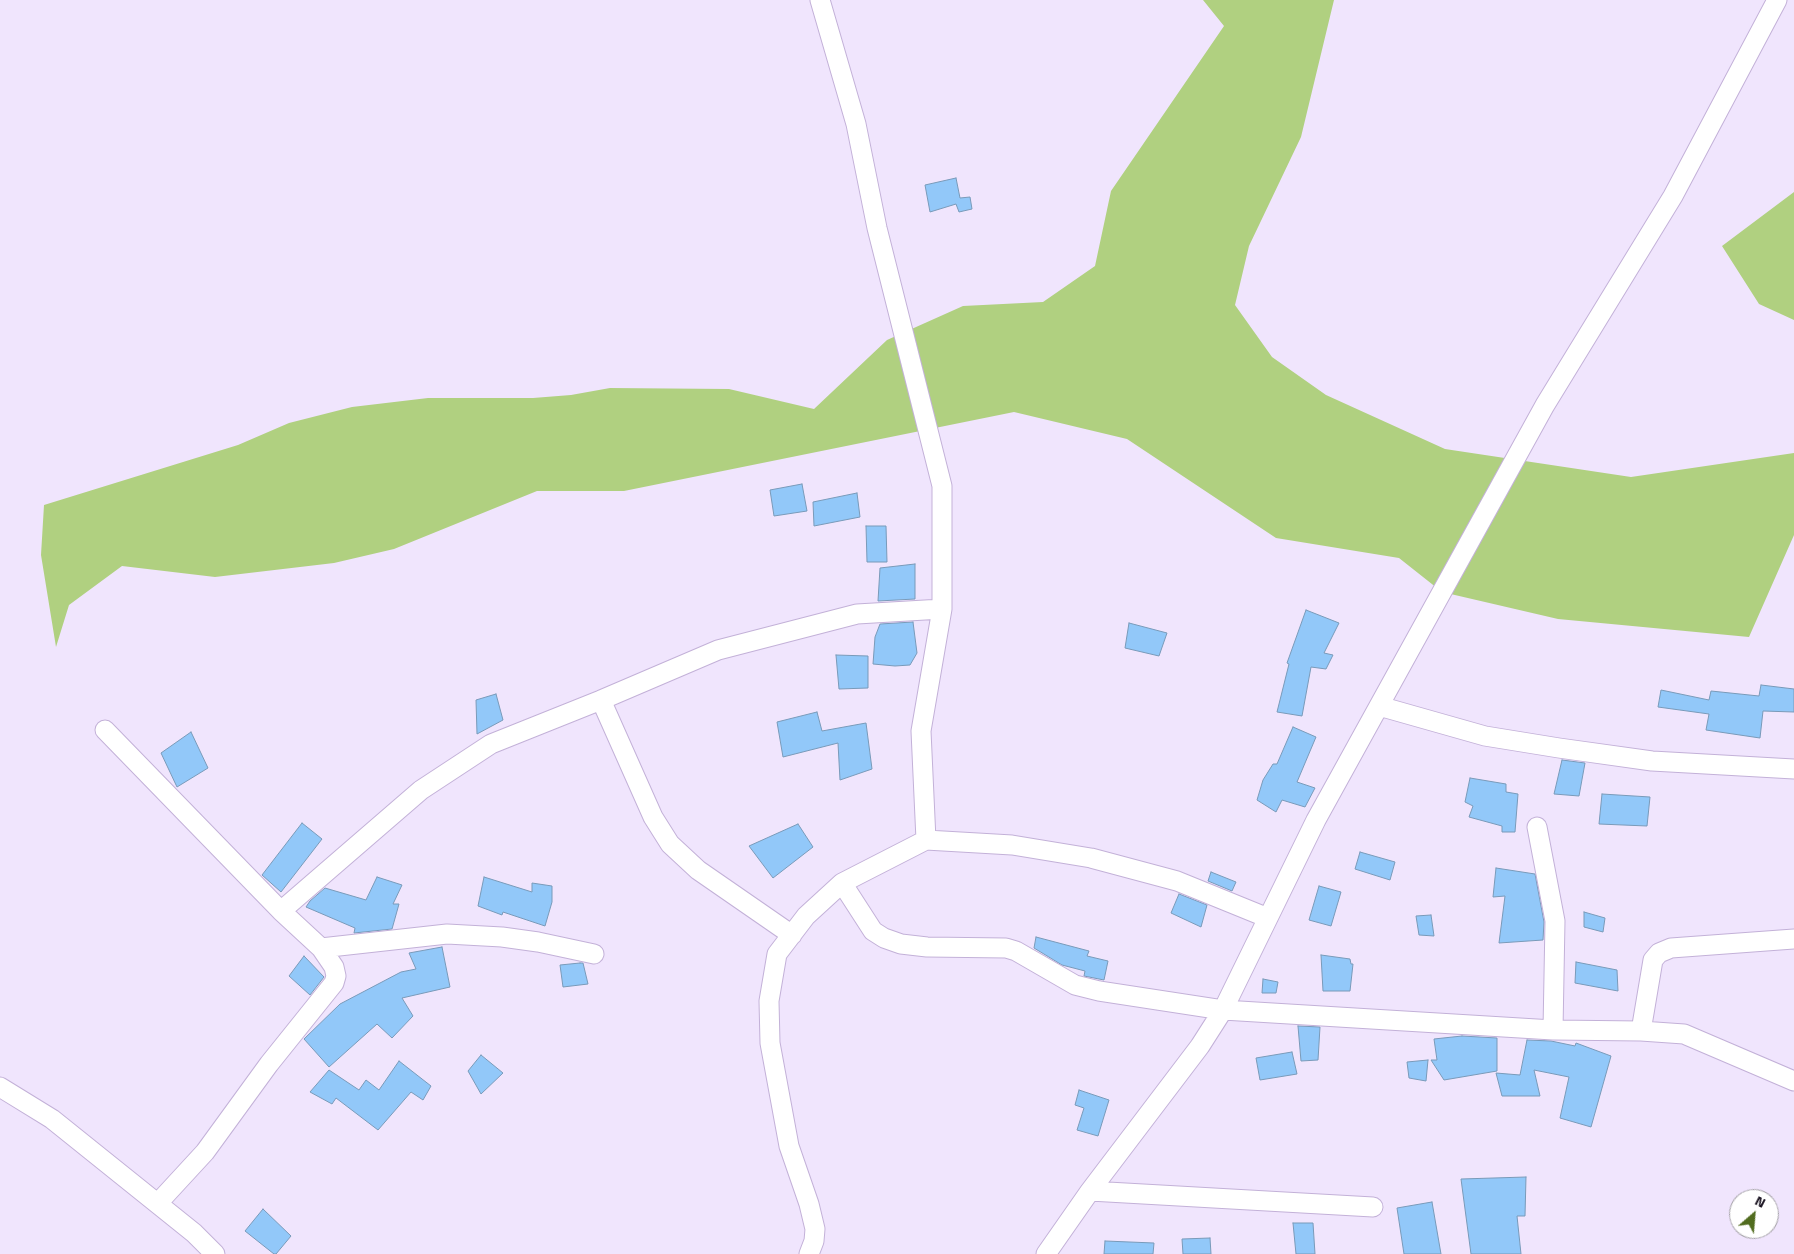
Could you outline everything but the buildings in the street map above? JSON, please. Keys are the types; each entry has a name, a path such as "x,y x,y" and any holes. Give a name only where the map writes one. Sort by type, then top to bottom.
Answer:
{"street":[{"path":"820,0 856,124 876,228 942,486 942,609 921,731 926,840"},
{"path":"1046,1254 1090,1191 1200,1046 1223,1010 1316,820 1545,405 1673,196 1777,0"},
{"path":"281,911 421,790 491,744 718,650 857,614 942,609"},
{"path":"601,700 653,817 670,844 698,870 792,935"},
{"path":"1379,706 1484,736 1540,745 1652,761 1794,769"},
{"path":"105,730 281,911 321,948 334,967 336,976 334,983 270,1064 205,1152 158,1203"},
{"path":"1537,827 1555,921 1553,1030"},
{"path":"809,1254 814,1241 815,1229 809,1204 789,1146 770,1043 769,1001 777,954 806,916 842,883 926,840 1012,845 1092,858 1178,881 1268,918"},
{"path":"842,883 873,931 884,938 901,944 928,947 1006,948 1075,985 1099,992 1223,1010 1553,1030 1641,1031 1684,1034 1794,1081"},
{"path":"321,948 446,934 502,937 538,942 594,954"},
{"path":"1641,1031 1653,960 1660,953 1671,948 1794,939"},
{"path":"0,1087 52,1118 158,1203 216,1254"},
{"path":"1090,1191 1373,1207"}],"green space":[{"path":"1203,0 1334,0 1301,137 1249,246 1235,305 1272,357 1326,395 1445,449 1631,477 1794,453 1794,535 1749,637 1558,619 1442,592 1399,558 1276,538 1127,439 1014,412 624,491 537,491 394,549 334,563 215,577 122,566 69,605 56,647 41,555 44,505 238,445 289,423 352,407 428,398 533,398 571,395 610,388 729,389 814,409 887,340 963,306 1043,302 1095,266 1111,191 1224,26"},
{"path":"1794,192 1794,320 1759,304 1722,246"}]}
